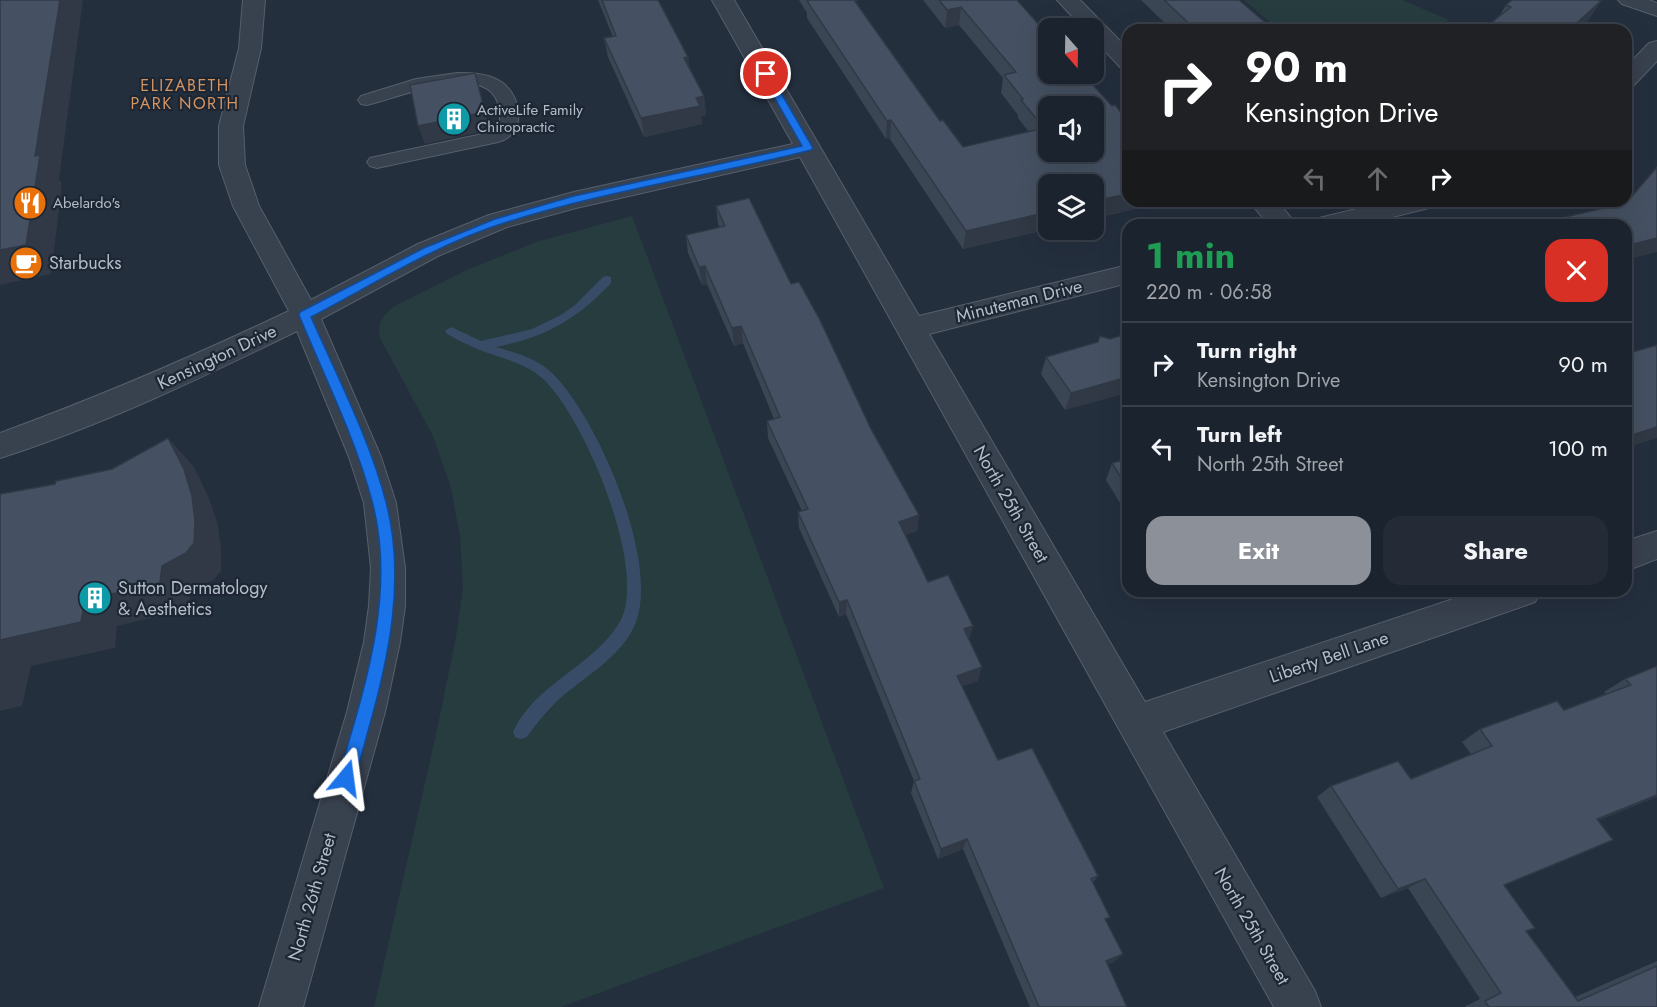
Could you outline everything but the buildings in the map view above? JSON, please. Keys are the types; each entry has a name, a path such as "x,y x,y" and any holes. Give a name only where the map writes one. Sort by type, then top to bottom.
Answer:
{"street":[{"name":"North 26th Street","path":"254,0 249,48 231,126 232,165 246,206 305,315 375,487 386,537 388,578 381,642 366,712 281,1007"},
{"name":"North 25th Street","path":"723,0 1299,1007"},
{"path":"1068,0 1122,56"},
{"path":"1629,0 1657,10"},
{"path":"1632,74 1657,48"},
{"name":"Kensington Drive","path":"0,446 163,382 305,315 428,250 498,221 574,200 808,148"},
{"path":"1268,207 1278,219"},
{"path":"1349,219 1399,207"},
{"name":"Minuteman Drive","path":"911,328 1122,275"},
{"path":"1632,554 1657,545"},
{"name":"Liberty Bell Lane","path":"1136,723 1505,597"}],"lane":[{"path":"367,100 389,91 434,81 462,77 474,78 484,80 504,92 511,118 509,125 498,136 377,162"}],"green space":[{"path":"1244,0 1402,0 1449,20 1443,24 1271,24"},
{"path":"632,216 884,888 561,1007 374,1007 435,739 456,637 463,587 460,537 451,488 433,436 380,338 380,324 383,317 393,307 469,269 536,242"}],"waterway":[{"path":"482,345 520,337 551,326 579,308 607,280"},
{"path":"451,331 479,345 534,366 549,377 565,397 582,424 614,494 633,566 634,597 629,621 623,631 606,651 545,703 521,732"}],"place":[{"name":"ActiveLife Family Chiropractic","path":"454,119"},
{"name":"Abelardo's","path":"30,203"},
{"name":"Starbucks","path":"26,263"},
{"name":"Sutton Dermatology & Aesthetics","path":"95,598"}],"district":[{"name":"ELIZABETH PARK NORTH","path":"185,94"}],"route":[{"path":"346,778 366,712 387,606 386,537 380,503 364,458 305,315 428,250 498,221 574,200 808,148 766,74"}]}
